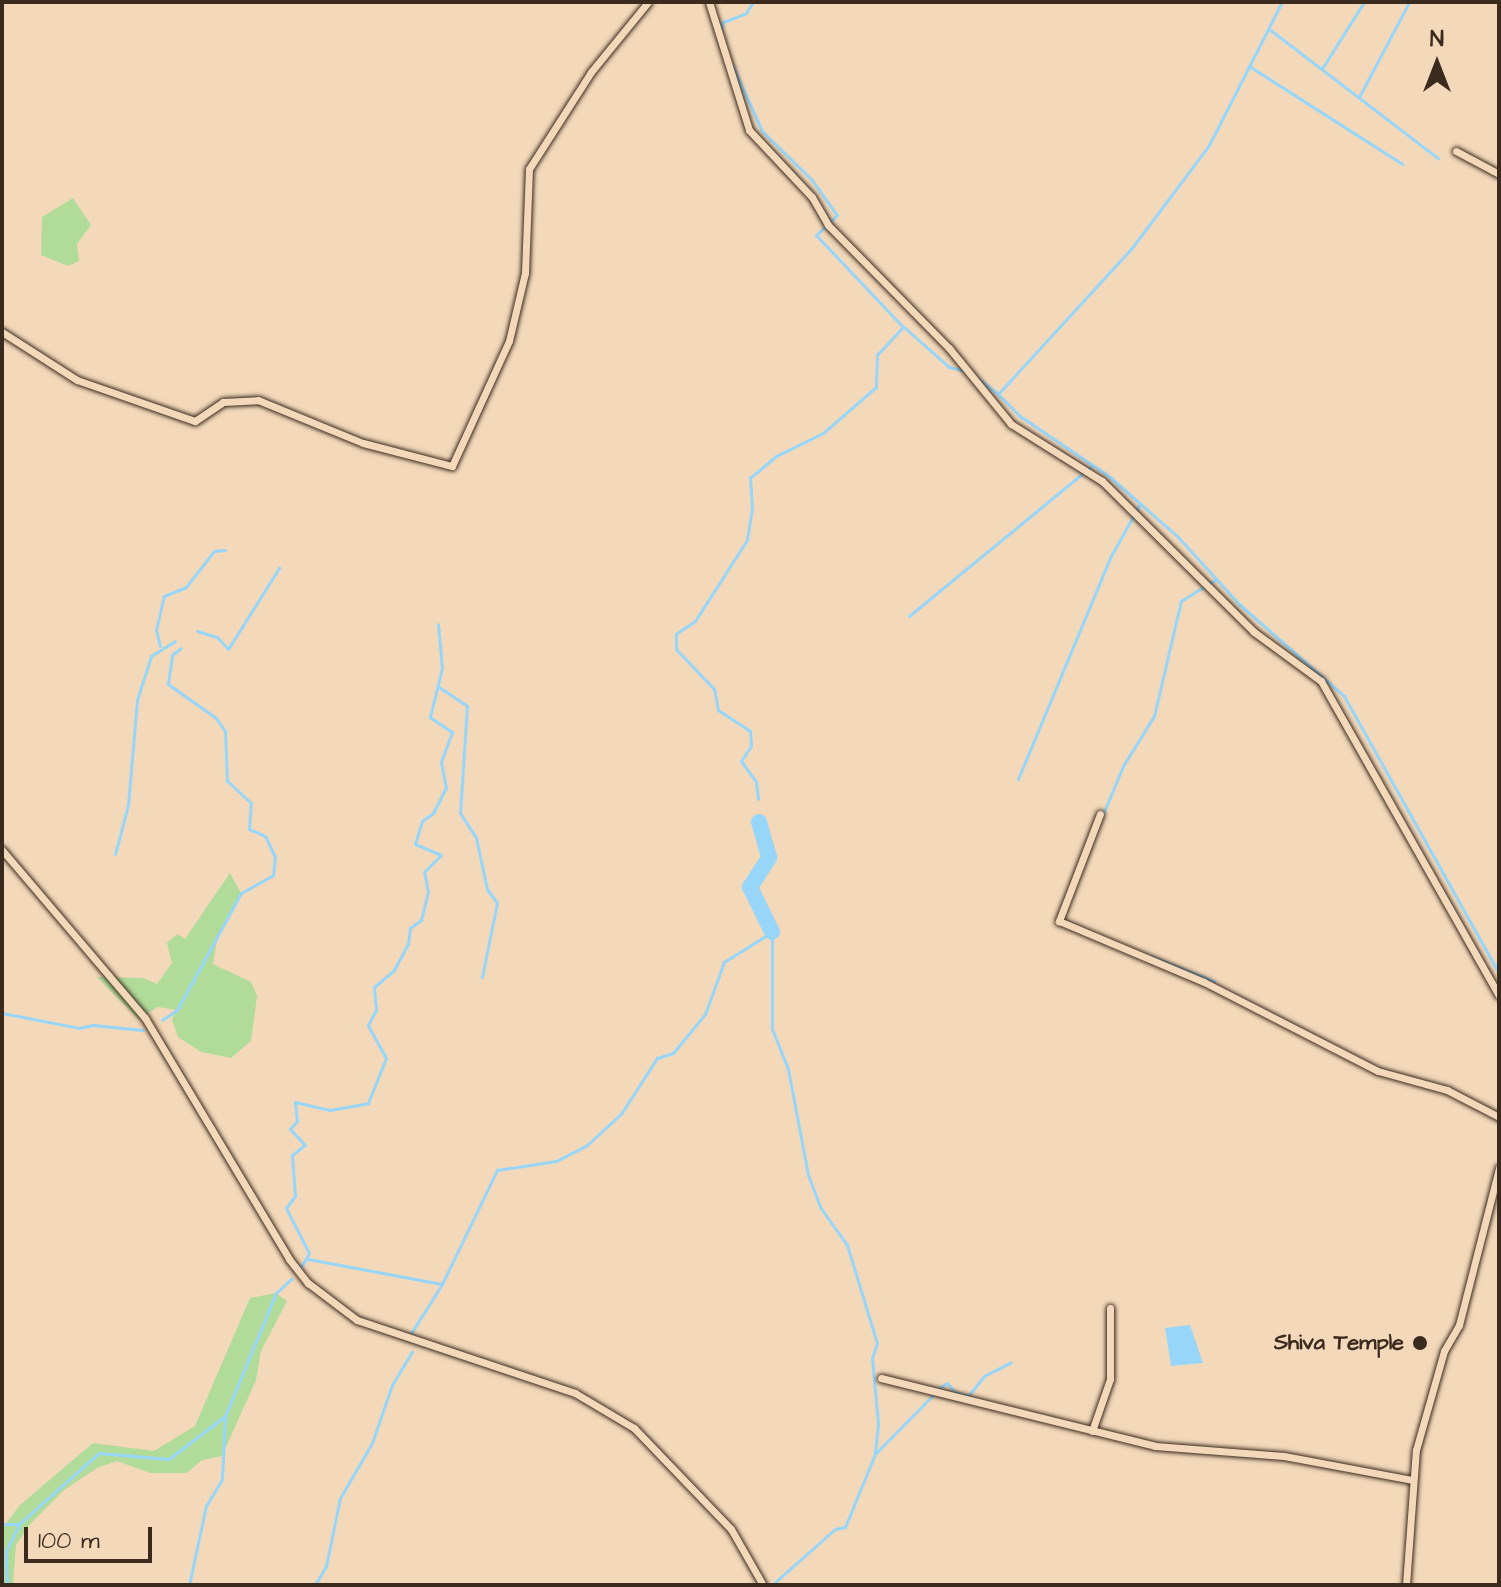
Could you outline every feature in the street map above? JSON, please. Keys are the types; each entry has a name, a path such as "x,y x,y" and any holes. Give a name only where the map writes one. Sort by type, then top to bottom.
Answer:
{"street":[{"path":"2,332 77,380 195,421 223,402 258,400 363,443 452,466 509,341 525,273 529,169 591,72 648,2"},
{"path":"709,2 749,130 812,197 828,225 949,348 1011,424 1102,481 1254,632 1321,681 1499,995"},
{"path":"1456,151 1499,174"},
{"path":"1100,814 1059,921 1204,982 1366,1066 1447,1090 1499,1117"},
{"path":"2,850 145,1018 289,1259 308,1283 357,1320 575,1393 634,1428 731,1529 763,1585"},
{"path":"1406,1585 1412,1480 1430,1394 1459,1325 1499,1168"},
{"path":"1092,1431 1110,1379 1110,1308"},
{"path":"881,1378 1155,1446 1284,1456 1412,1480"}],"green space":[{"path":"73,198 91,225 77,244 79,261 68,266 41,255 42,217"},
{"path":"230,873 241,893 217,939 213,964 251,982 257,996 251,1041 231,1058 201,1052 178,1037 172,1020 176,1010 158,1007 138,1019 97,977 144,978 157,984 172,963 167,943 177,934 185,939"},
{"path":"276,1293 287,1301 261,1351 256,1380 222,1456 202,1460 187,1473 150,1473 117,1461 97,1468 64,1490 31,1523 16,1545 13,1585 2,1585 2,1529 20,1505 93,1443 154,1451 195,1426 250,1298"}],"water":[{"path":"1190,1325 1203,1363 1171,1366 1165,1328"}],"waterway":[{"path":"721,30 723,22 746,13 753,2"},
{"path":"979,379 998,394 1131,249 1209,145 1282,2"},
{"path":"1323,67 1364,2"},
{"path":"1359,97 1409,2"},
{"path":"1269,29 1438,158"},
{"path":"732,64 762,131 812,180 837,215 816,235 903,327 877,355 876,387 823,433 776,456 750,478 752,508 747,540 695,621 676,634 676,649 714,689 718,710 750,731 751,746 741,761 756,782 758,799"},
{"path":"1249,66 1402,164"},
{"path":"905,328 949,367 965,371"},
{"path":"998,394 1020,416 1110,477 1178,537 1239,604 1344,696 1499,973"},
{"path":"909,616 1093,465"},
{"path":"1018,779 1111,556 1140,504"},
{"path":"160,646 156,630 164,596 186,587 214,551 225,550"},
{"path":"197,631 217,637 228,649 279,568"},
{"path":"1103,814 1123,766 1154,716 1181,601 1214,580"},
{"path":"301,1267 309,1253 286,1208 295,1196 292,1155 305,1145 290,1129 297,1121 295,1102 330,1110 368,1103 386,1058 368,1025 376,1010 374,987 394,970 408,944 410,928 421,920 428,892 424,872 441,855 415,844 422,821 433,813 446,788 441,762 452,732 430,717 442,668 438,624"},
{"path":"115,854 128,805 137,700 151,656 175,641"},
{"path":"162,1020 177,1010 241,893 273,875 275,857 265,836 249,829 251,803 227,781 225,731 216,718 168,684 172,655 181,648"},
{"path":"439,687 467,706 460,813 476,838 487,889 497,903 482,977"},
{"path":"759,822 769,858 750,887 772,932"},
{"path":"772,932 772,1029 788,1069 808,1175 820,1207 847,1245 877,1343 872,1358 878,1424 875,1454 845,1527 835,1529 775,1582"},
{"path":"308,1259 442,1284 497,1170 556,1161 587,1145 621,1114 657,1058 673,1053 705,1014 724,962 772,932"},
{"path":"1150,956 1214,981"},
{"path":"2,1013 79,1028 93,1025 143,1030"},
{"path":"7,1585 6,1551 19,1524 99,1453 169,1459 225,1416 276,1293 291,1279"},
{"path":"410,1335 442,1284"},
{"path":"315,1585 326,1566 340,1498 372,1443 392,1385 412,1352"},
{"path":"936,1390 947,1383 955,1392 968,1396 984,1376 1011,1362"},
{"path":"876,1453 932,1396"},
{"path":"189,1585 206,1506 222,1479 225,1416"},
{"path":"2,1524 19,1524"}],"place":[{"name":"Shiva Temple","path":"1420,1343"}]}
